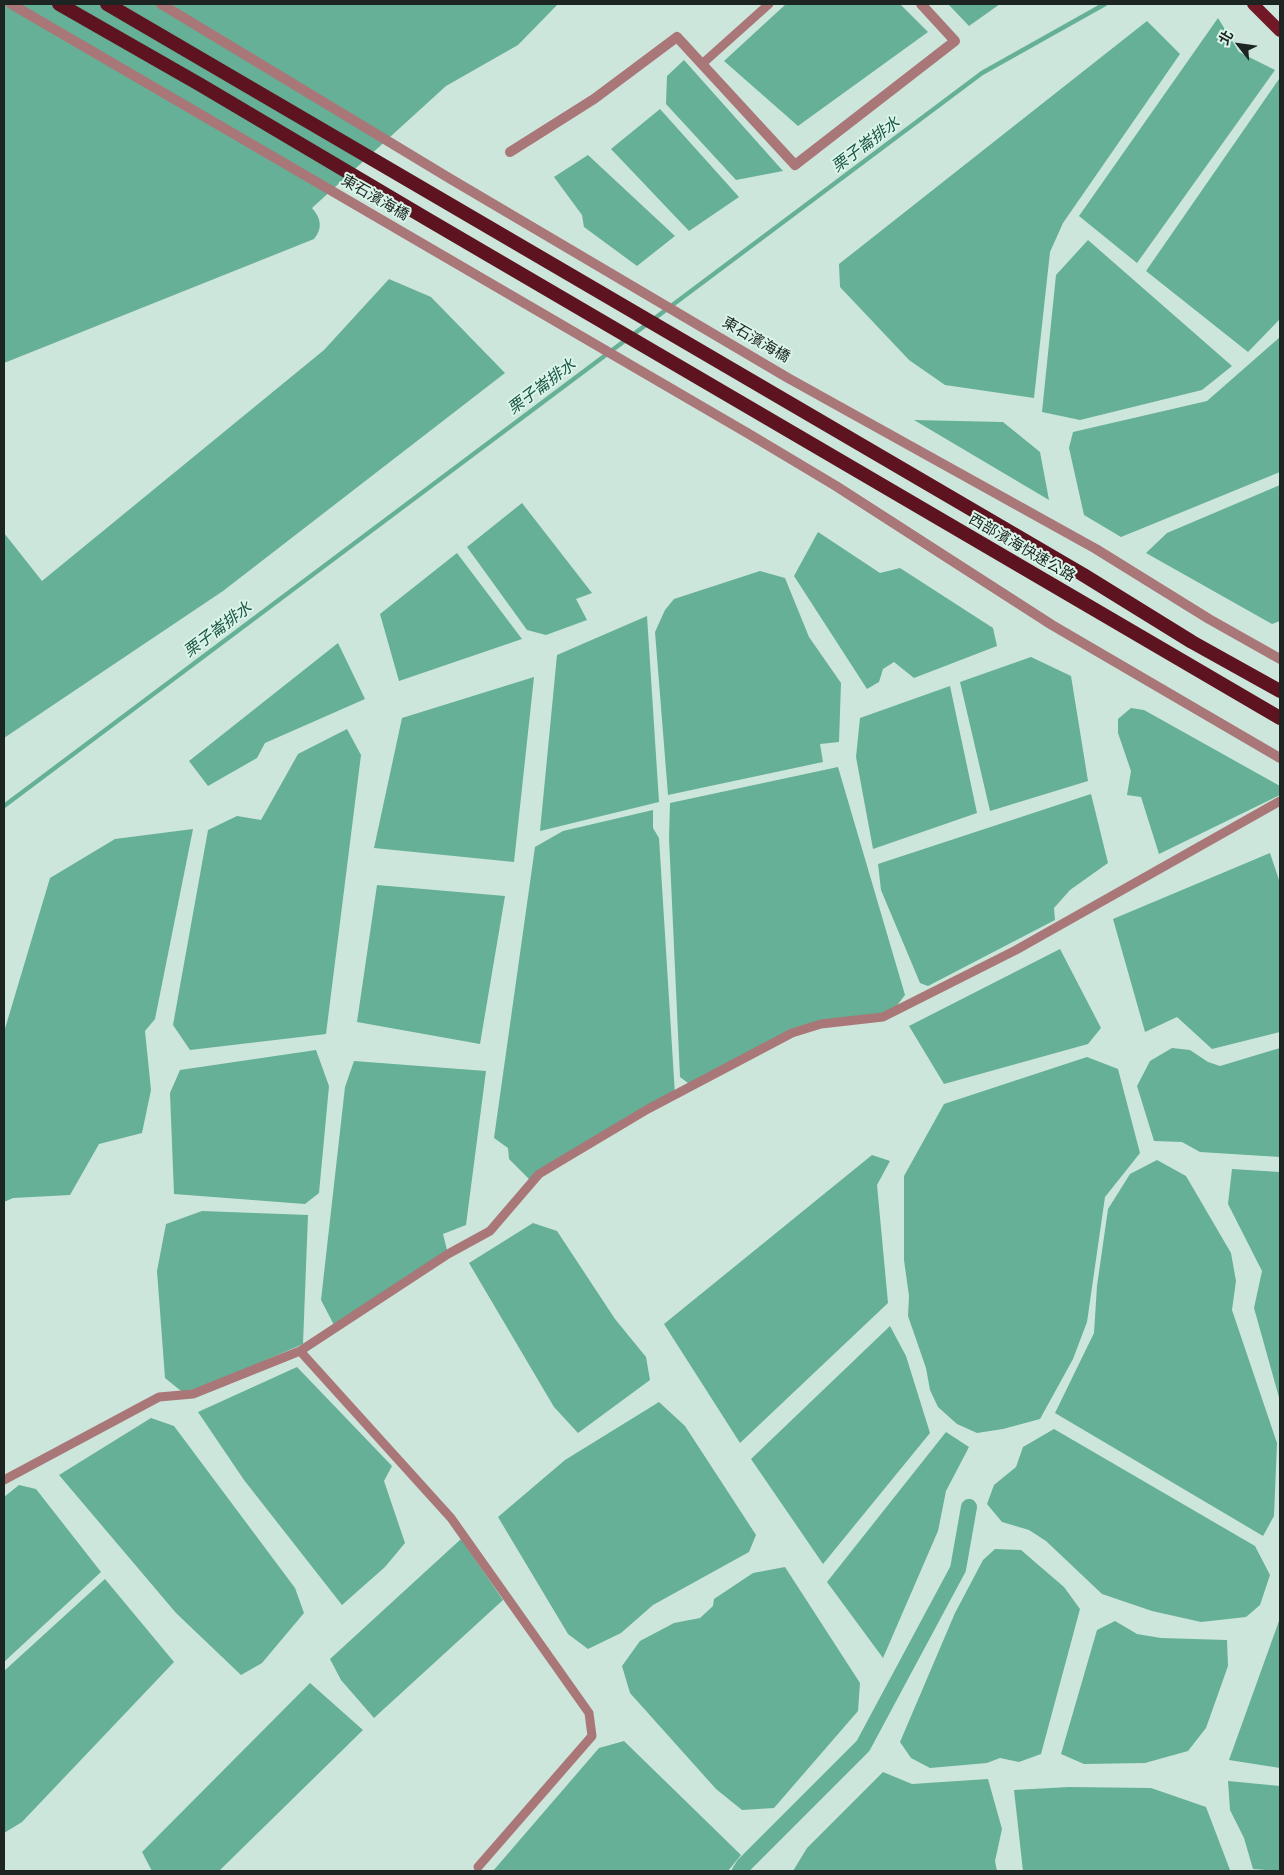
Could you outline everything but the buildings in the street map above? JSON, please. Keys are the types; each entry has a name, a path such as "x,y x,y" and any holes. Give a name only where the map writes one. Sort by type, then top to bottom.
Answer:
{"highway":[{"name":"東石濱海橋","path":"59,4 199,84 747,406"},
{"name":"西部濱海快速公路","path":"107,4 775,393 1082,574 1192,642 1280,691"},
{"name":"西部濱海快速公路","path":"747,406 1280,718"}],"main road":[{"path":"1253,4 1280,31"}],"street":[{"name":"東石濱海橋","path":"11,4 724,419 836,486 1052,625 1280,758"},
{"name":"東石濱海橋","path":"161,4 448,178 793,381 1096,550 1208,619 1280,659"},
{"path":"510,152 594,99 677,37 795,165 955,41 921,4"}],"lane":[{"path":"702,64 769,4"},
{"path":"4,1480 159,1397 193,1394 300,1351 448,1254 490,1231 538,1174 648,1109 792,1033 820,1024 883,1017 1016,950 1280,801"},
{"path":"300,1351 451,1518 589,1713 592,1736 478,1867"}],"shaded area":[{"path":"4,4 558,4 518,45 446,86 312,208 320,223 319,231 314,239 4,363"},
{"path":"786,4 900,4 928,32 798,126 724,61"},
{"path":"948,4 1000,4 969,26"},
{"path":"1218,18 1239,52 1275,70 1137,263 1079,216"},
{"path":"1147,21 1180,54 1063,223 1050,252 1034,398 945,385 909,360 840,287 839,264"},
{"path":"684,60 783,171 736,180 666,104 667,76"},
{"path":"1279,79 1280,319 1248,352 1146,271"},
{"path":"660,109 739,197 689,231 611,149"},
{"path":"588,155 675,236 637,266 584,227 582,215 554,177"},
{"path":"1088,240 1232,366 1202,390 1080,420 1042,412 1056,275"},
{"path":"389,279 431,297 505,373 223,591 4,738 4,533 42,581 324,350"},
{"path":"1280,337 1280,472 1121,537 1084,515 1069,448 1073,432 1207,401"},
{"path":"914,420 1003,422 1040,452 1049,500"},
{"path":"1280,485 1280,621 1272,624 1146,553 1167,533"},
{"path":"522,503 592,593 576,599 587,620 546,635 527,630 467,547"},
{"path":"818,532 880,573 900,568 993,628 997,646 914,678 894,662 883,669 879,682 867,689 794,576"},
{"path":"457,553 522,639 399,681 380,614"},
{"path":"760,571 785,578 809,637 841,683 839,742 820,744 823,762 668,795 655,632 665,610 674,599"},
{"path":"647,616 659,802 540,831 557,655"},
{"path":"338,643 365,699 265,743 257,758 208,786 189,761"},
{"path":"1031,657 1071,676 1088,781 990,811 960,682"},
{"path":"534,677 514,862 374,848 402,718"},
{"path":"950,686 977,813 873,849 856,757 860,718"},
{"path":"1131,708 1144,710 1280,786 1280,795 1159,854 1141,797 1127,795 1131,771 1118,733 1118,719"},
{"path":"347,729 361,755 326,1034 190,1050 173,1025 208,830 237,816 261,820 298,754"},
{"path":"838,767 905,995 892,1012 806,1028 692,1086 680,1077 669,838 670,803"},
{"path":"1091,794 1108,863 1070,890 1054,908 1055,920 928,986 920,983 881,890 878,864"},
{"path":"653,810 653,828 659,838 675,1095 532,1182 509,1159 508,1148 494,1138 535,847 563,831"},
{"path":"193,829 155,1019 145,1031 151,1090 142,1133 99,1144 70,1195 13,1198 4,1202 4,1032 50,878 115,839"},
{"path":"1270,853 1280,883 1280,1032 1212,1049 1177,1017 1145,1032 1113,919"},
{"path":"377,885 505,896 480,1044 357,1022"},
{"path":"1060,949 1101,1028 1088,1044 944,1084 909,1026"},
{"path":"1172,1048 1190,1050 1208,1062 1220,1066 1280,1048 1280,1157 1200,1152 1182,1142 1154,1141 1137,1086 1150,1061"},
{"path":"316,1050 329,1086 319,1193 305,1204 174,1194 170,1093 180,1070"},
{"path":"1087,1057 1118,1069 1140,1153 1105,1197 1087,1322 1073,1359 1040,1419 1003,1429 977,1433 957,1424 938,1407 930,1390 926,1368 908,1316 909,1296 904,1260 904,1176 944,1104"},
{"path":"354,1061 486,1071 466,1225 443,1234 448,1254 334,1325 321,1300 345,1087"},
{"path":"872,1155 890,1161 877,1185 888,1303 740,1443 664,1324"},
{"path":"1157,1160 1186,1176 1231,1253 1236,1281 1232,1310 1277,1443 1274,1516 1263,1536 1055,1413 1094,1333 1097,1286 1108,1209 1130,1174"},
{"path":"1232,1169 1280,1172 1280,1401 1254,1308 1262,1271 1228,1204"},
{"path":"202,1211 308,1215 303,1344 186,1395 165,1378 157,1271 166,1224"},
{"path":"533,1223 557,1231 615,1319 646,1357 650,1380 578,1433 554,1407 469,1263"},
{"path":"890,1326 906,1356 930,1433 823,1564 751,1459"},
{"path":"297,1367 392,1466 384,1481 405,1543 385,1567 342,1605 244,1480 198,1412"},
{"path":"659,1402 685,1426 756,1535 749,1552 653,1605 621,1633 588,1649 568,1634 498,1517 565,1460"},
{"path":"151,1418 174,1426 295,1588 304,1613 262,1663 241,1675 176,1613 59,1475"},
{"path":"1054,1429 1255,1546 1270,1575 1260,1605 1246,1617 1201,1622 1152,1611 1102,1594 1046,1541 1029,1530 1002,1522 987,1504 994,1485 1016,1467 1023,1447"},
{"path":"946,1432 969,1447 946,1491 938,1531 883,1658 827,1582"},
{"path":"19,1485 36,1489 101,1572 4,1662 4,1497"},
{"path":"461,1539 503,1600 374,1718 341,1680 330,1659"},
{"path":"995,1549 1021,1550 1064,1587 1080,1609 1041,1754 1019,1762 1000,1758 987,1763 930,1768 911,1758 900,1742 955,1613 983,1560"},
{"path":"785,1567 860,1683 858,1711 774,1808 742,1810 716,1789 630,1693 622,1666 640,1641 674,1623 700,1618 713,1606 714,1599 753,1573"},
{"path":"105,1579 174,1662 22,1822 4,1833 4,1671"},
{"path":"1115,1621 1137,1634 1161,1638 1227,1640 1228,1666 1206,1728 1188,1751 1145,1763 1084,1764 1061,1754 1097,1630"},
{"path":"1279,1621 1280,1768 1229,1760"},
{"path":"310,1683 363,1730 219,1871 152,1871 142,1852"},
{"path":"624,1741 741,1855 728,1871 493,1871 599,1748"},
{"path":"883,1772 912,1784 988,1779 1002,1829 995,1861 997,1871 793,1871 807,1848"},
{"path":"1228,1781 1280,1786 1280,1871 1253,1869 1244,1838 1230,1810"},
{"path":"1069,1787 1151,1788 1206,1807 1230,1870 1023,1871 1014,1790"}],"waterway":[{"name":"栗子崙排水","path":"4,806 982,73 1105,4"},
{"path":"740,1871 863,1746 958,1569 969,1507"}]}
